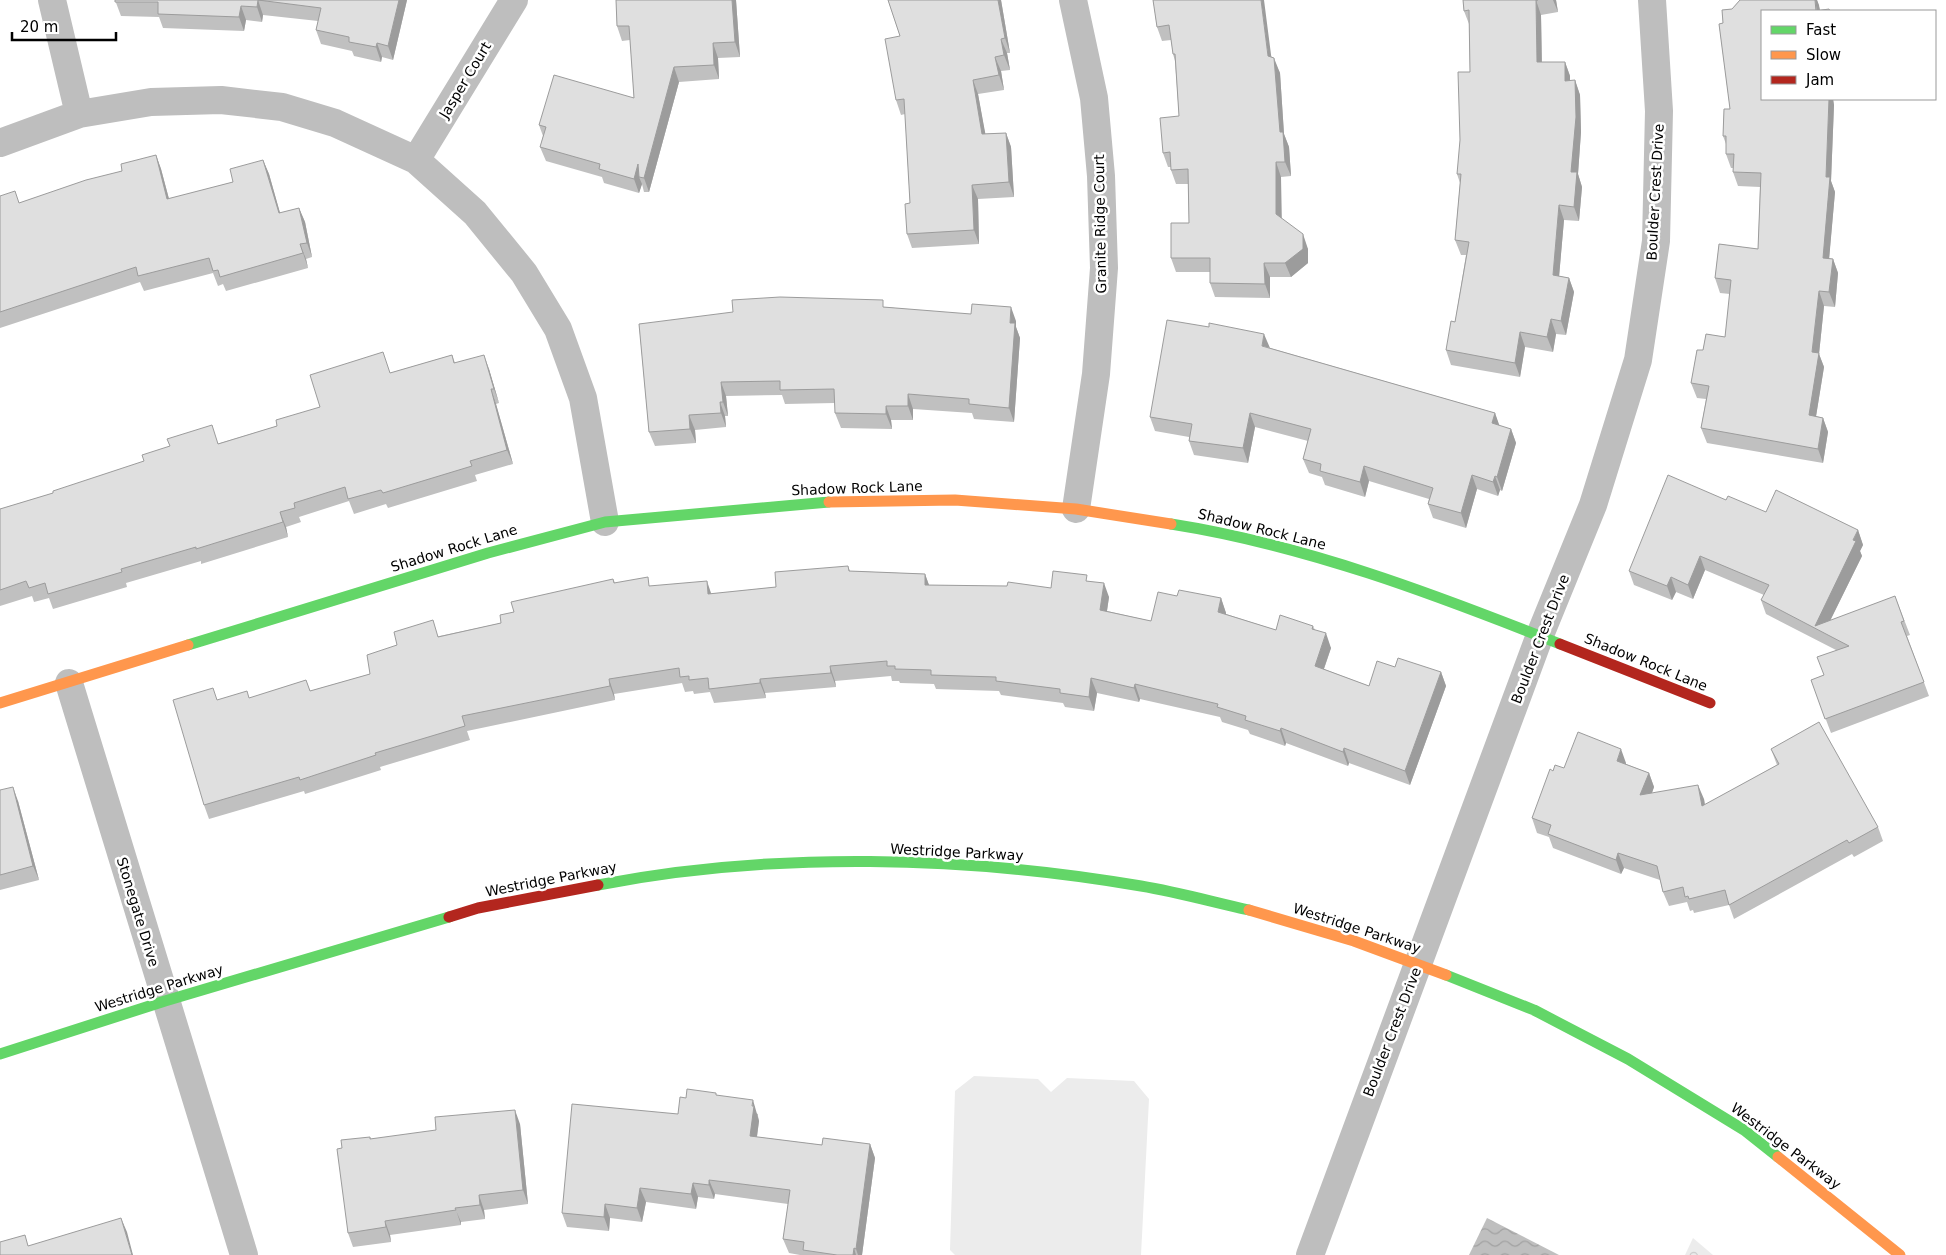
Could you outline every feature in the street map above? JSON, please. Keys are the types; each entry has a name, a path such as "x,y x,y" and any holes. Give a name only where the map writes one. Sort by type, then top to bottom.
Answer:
{"street":[{"path":"52,0 80,114"},
{"name":"Jasper Court","path":"416,160 514,0"},
{"name":"Granite Ridge Court","path":"1074,0 1094,98 1102,176 1104,268 1096,374 1076,509"},
{"name":"Boulder Crest Drive","path":"1310,1255 1540,635 1593,505 1638,360 1656,232 1659,111 1652,0"},
{"path":"0,143 80,114 150,102 221,100 282,106 335,123 416,160 475,213 524,273 558,329 583,398 605,522"},
{"name":"Shadow Rock Lane","path":"0,703 478,556 605,522 838,501 956,500 1076,509 1208,530 1305,555 1388,579 1540,635 1710,703"},
{"name":"Stonegate Drive","path":"69,683 165,1002 244,1255"},
{"name":"Westridge Parkway","path":"0,1054 165,1002 478,908 653,874 820,861 994,866 1142,886 1261,913 1354,941 1534,1010 1628,1059 1744,1130 1900,1255"}],"green space":[{"path":"974,1076 1038,1079 1051,1092 1067,1078 1134,1081 1149,1099 1141,1255 955,1255 950,1250 955,1091"},
{"path":"1693,1238 1713,1255 1685,1255"}],"water":[{"path":"1487,1218 1559,1255 1469,1255"}],"building":[{"path":"115,0 258,0 257,7 241,6 239,17 158,14 158,2 115,2"},
{"path":"258,0 399,0 388,46 377,43 376,47 349,42 349,37 316,30 321,8"},
{"path":"616,0 732,0 735,42 713,43 714,65 674,67 644,178 639,177 638,164 634,179 599,169 600,164 540,147 546,127 539,125 554,75 634,98 629,26 617,26"},
{"path":"888,0 998,0 1005,38 1001,39 1004,55 995,57 999,75 973,80 982,134 1006,133 1009,182 972,185 974,230 907,234 905,204 910,203 904,99 896,100 885,39 900,36"},
{"path":"1153,0 1261,0 1268,56 1274,58 1280,132 1283,132 1285,162 1276,162 1276,214 1303,234 1303,249 1285,263 1264,263 1265,284 1210,283 1210,258 1171,258 1171,223 1189,223 1188,169 1171,170 1170,152 1163,153 1160,118 1179,116 1175,54 1173,54 1169,25 1157,27"},
{"path":"1463,0 1536,0 1537,62 1565,62 1565,81 1575,80 1576,117 1571,172 1577,172 1574,207 1559,205 1553,275 1569,278 1561,321 1551,319 1547,337 1520,332 1515,363 1446,350 1451,321 1455,322 1469,242 1455,240 1461,174 1457,174 1460,140 1458,72 1470,72 1469,10 1464,11"},
{"path":"1740,0 1815,0 1816,10 1761,10 1761,100 1829,100 1826,177 1830,177 1823,258 1833,259 1829,292 1819,291 1812,352 1819,353 1809,415 1823,418 1818,449 1701,428 1709,386 1691,383 1697,350 1703,350 1706,334 1725,337 1731,280 1715,278 1719,244 1758,249 1761,173 1733,172 1734,154 1726,154 1726,136 1723,136 1724,109 1730,109 1719,24 1723,23 1722,10 1732,9"},
{"path":"156,155 167,199 233,182 230,169 263,160 279,213 299,208 307,243 300,244 303,253 220,277 218,270 213,271 209,258 138,276 136,267 0,312 0,196 15,191 19,203 86,180 122,171 121,164"},
{"path":"780,297 883,300 883,307 971,314 972,304 1011,307 1010,323 1015,323 1009,408 969,404 969,399 908,394 908,406 886,406 886,414 835,413 834,389 780,390 780,381 721,382 723,402 720,402 721,413 689,415 690,429 649,432 639,324 733,312 732,300"},
{"path":"1167,320 1209,327 1209,323 1264,334 1262,346 1495,413 1492,423 1511,429 1497,477 1495,476 1493,482 1472,475 1461,513 1428,504 1433,488 1364,466 1360,482 1320,471 1321,464 1303,459 1311,429 1250,413 1243,448 1189,441 1192,424 1150,417"},
{"path":"383,352 390,373 452,355 454,363 484,355 494,389 491,389 507,450 470,461 472,466 383,493 381,490 348,499 345,487 294,503 295,508 280,512 283,522 196,549 196,547 121,569 122,572 48,594 45,583 29,588 26,581 0,590 0,509 53,493 53,491 144,461 142,455 170,446 167,439 212,425 218,444 277,426 276,420 320,407 310,375"},
{"path":"1668,475 1726,500 1728,496 1766,512 1776,490 1858,530 1853,540 1856,541 1815,626 1895,596 1904,621 1901,622 1924,682 1825,719 1811,680 1824,675 1817,657 1849,646 1761,600 1769,585 1700,556 1688,585 1671,577 1667,586 1629,571"},
{"path":"848,566 849,571 925,574 925,585 1007,586 1008,582 1051,588 1053,571 1087,575 1086,581 1104,583 1100,610 1151,621 1158,592 1177,596 1179,590 1221,598 1218,612 1276,630 1280,615 1313,626 1312,629 1326,633 1315,666 1369,686 1377,661 1395,667 1398,658 1441,672 1405,771 1344,748 1343,752 1281,728 1280,731 1245,720 1246,716 1217,707 1218,704 1135,684 1134,688 1091,678 1089,697 1060,693 1060,689 996,681 996,677 931,675 931,670 895,669 895,666 887,666 887,661 830,666 831,673 760,679 760,683 709,689 708,678 689,680 689,676 680,677 679,668 609,679 610,686 462,716 465,726 375,753 376,755 300,780 299,777 204,805 173,700 213,688 217,700 247,691 249,698 306,680 310,691 370,674 367,655 397,645 394,632 433,620 438,637 501,623 500,615 514,612 511,602 613,579 614,583 648,577 649,586 707,581 708,594 776,587 775,572"},
{"path":"1819,722 1878,827 1849,843 1847,840 1729,905 1725,890 1689,899 1688,896 1685,897 1683,887 1663,892 1657,866 1618,853 1616,860 1548,834 1551,825 1532,818 1550,769 1553,771 1555,765 1564,768 1578,732 1621,749 1617,761 1649,773 1640,795 1698,785 1702,806 1779,764 1771,749"},
{"path":"13,787 33,866 0,875 0,790"},
{"path":"687,1089 753,1100 750,1136 822,1145 823,1138 870,1144 856,1249 854,1248 853,1255 837,1255 803,1250 804,1242 783,1239 790,1190 709,1180 709,1185 693,1183 691,1194 640,1188 637,1208 605,1204 604,1217 562,1213 572,1104 678,1114 680,1097 686,1098"},
{"path":"515,1110 523,1190 479,1195 480,1205 385,1221 386,1227 348,1233 337,1149 342,1148 341,1140 370,1137 370,1139 436,1130 435,1117"},
{"path":"121,1218 132,1255 0,1255 0,1242 25,1235 28,1246"}],"traffic: fast":[{"path":"188,645 488,553 605,522 829,502"},
{"path":"1171,524 1271,545 1369,573 1465,607 1560,644"},
{"path":"598,885 664,874 732,867 801,862 870,861 1007,868 1075,876 1154,888 1249,910"},
{"path":"0,1054 165,1001 449,917"},
{"path":"1446,975 1534,1010 1628,1059 1744,1130 1778,1157"}],"traffic: slow":[{"path":"829,502 955,500 1076,509 1171,524"},
{"path":"0,703 188,645"},
{"path":"1249,910 1354,941 1446,975"},
{"path":"1778,1157 1900,1255"}],"traffic: jam":[{"path":"1560,644 1710,703"},
{"path":"449,917 478,908 598,885"}]}
